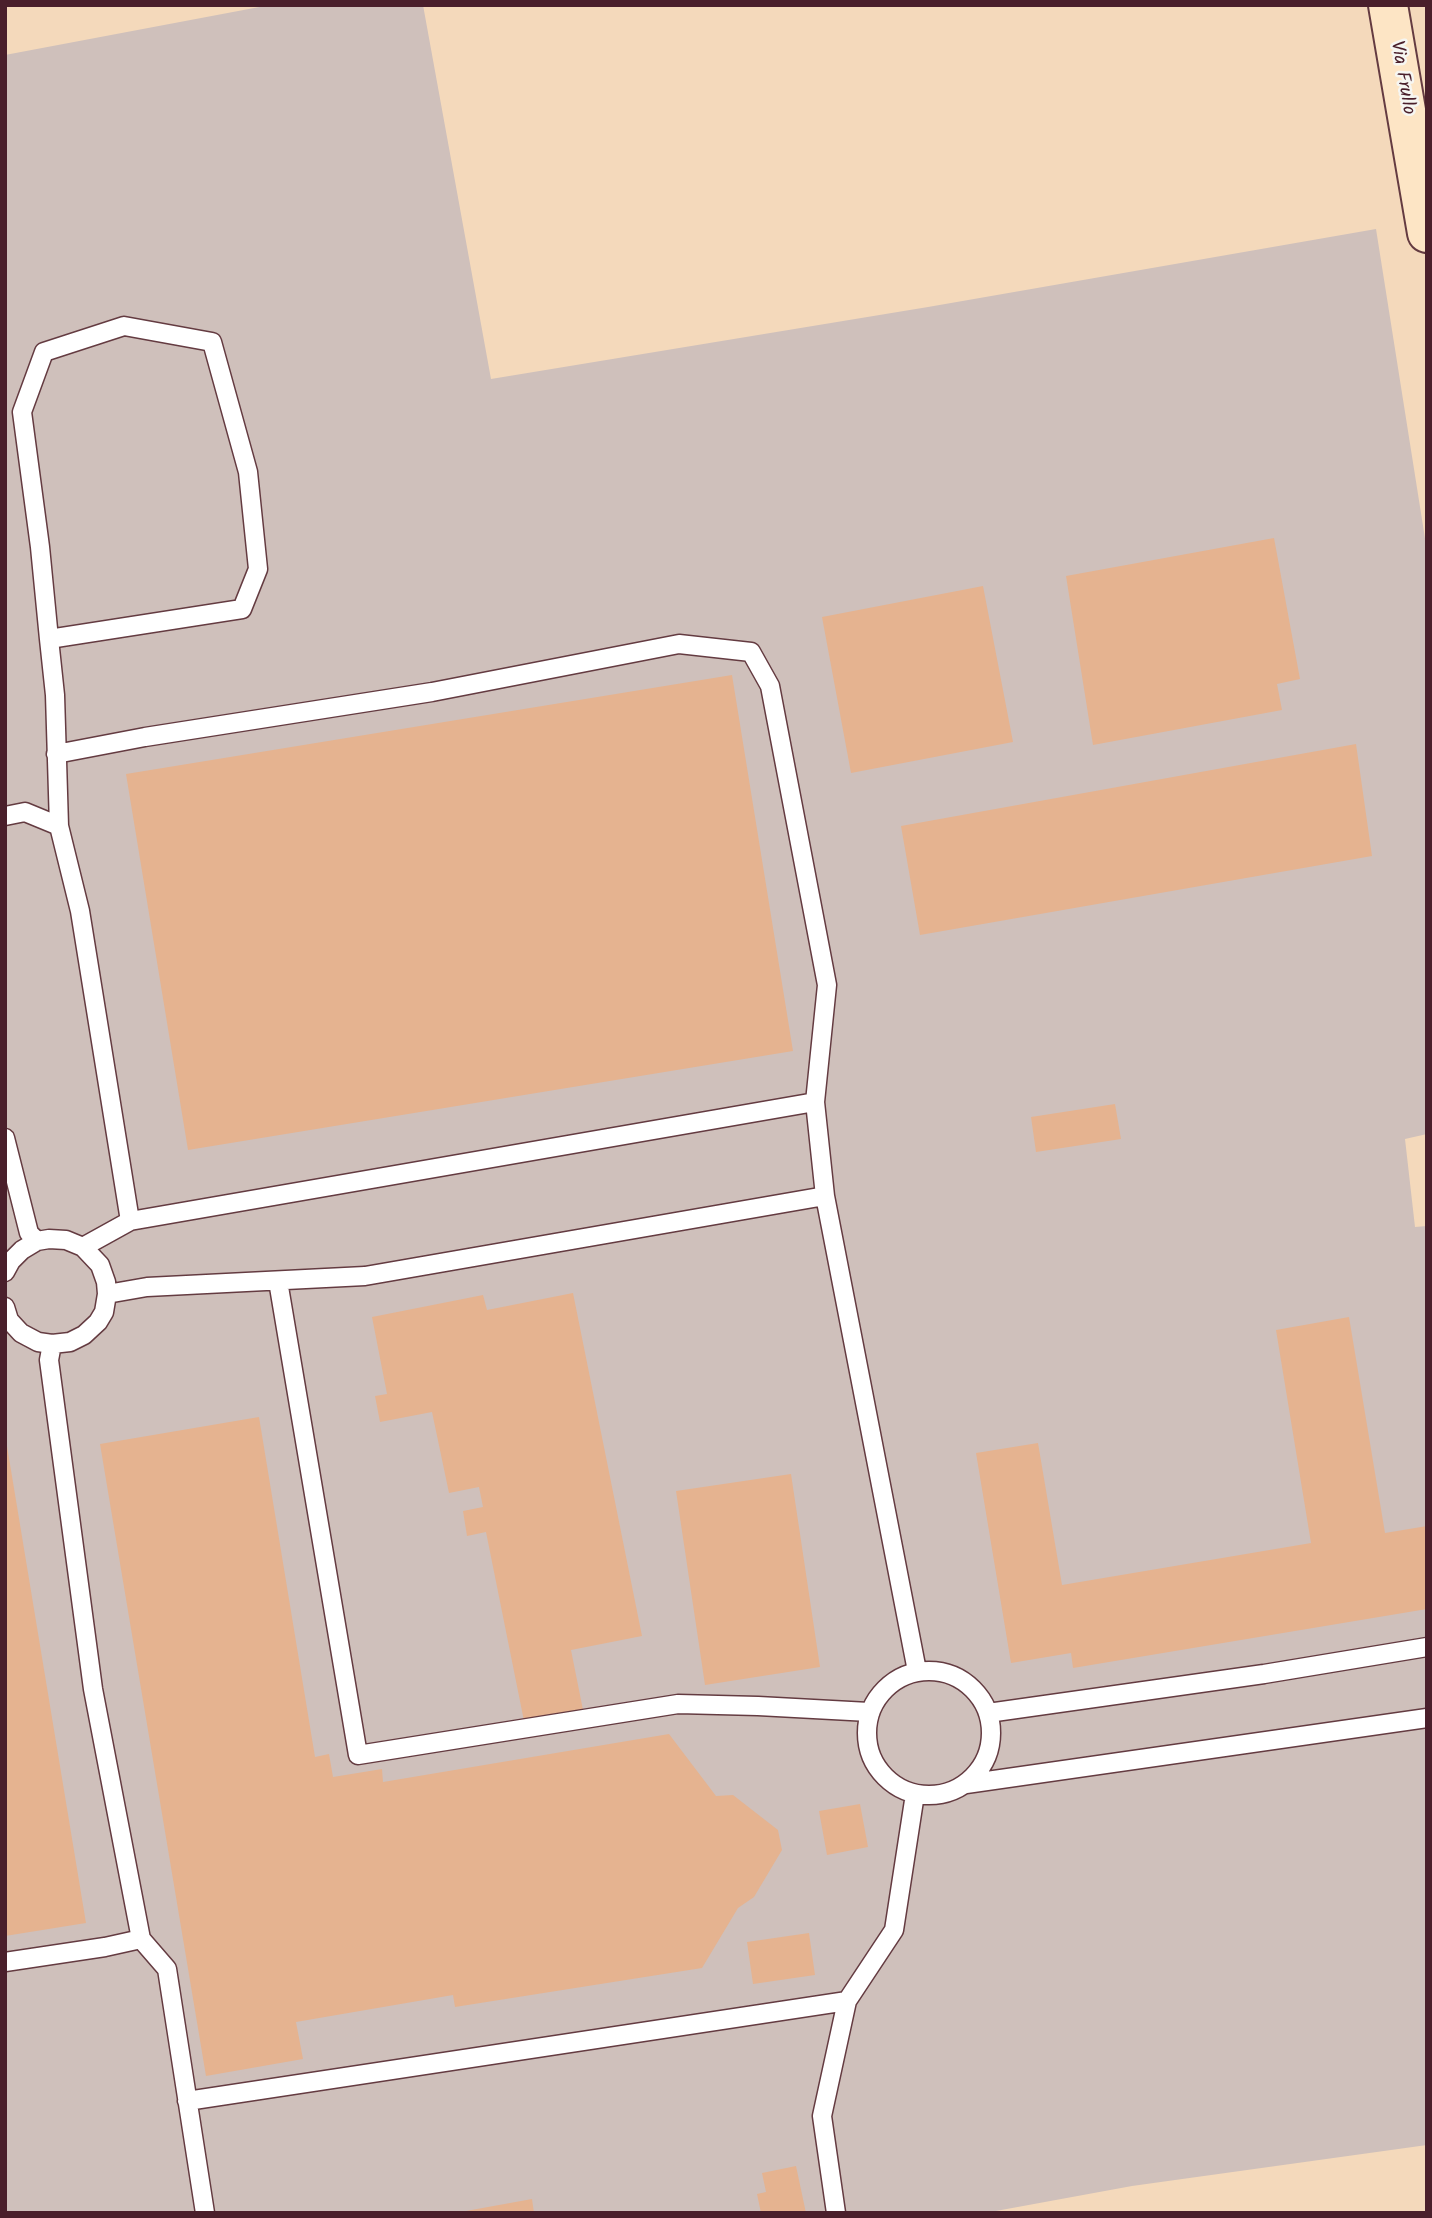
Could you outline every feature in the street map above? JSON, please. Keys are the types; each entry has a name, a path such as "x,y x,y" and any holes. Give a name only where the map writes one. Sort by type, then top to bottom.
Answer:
{"street":[{"name":"Via Frullo","path":"1388,5 1427,233"}],"lane":[{"path":"49,639 242,609 258,569 248,472 212,342 124,326 44,352 22,412 40,547 49,639 55,695 59,826 80,911 130,1221"},
{"path":"57,754 159,735 432,692 679,644 751,652 771,686 827,985 815,1102 825,1196 917,1671"},
{"path":"5,816 25,812 59,826"},
{"path":"83,1247 130,1221 815,1102"},
{"path":"5,1138 29,1233 37,1241"},
{"path":"107,1294 147,1287 365,1276 825,1196"},
{"path":"5,1272 22,1250 37,1241 66,1240 83,1247 100,1265 107,1294 104,1312 98,1322 85,1335 70,1342 38,1342 21,1333 9,1320 5,1307"},
{"path":"278,1281 358,1755 678,1704 869,1712"},
{"path":"52,1344 49,1360 93,1689 141,1939 167,1969 205,2213"},
{"path":"988,1713 1264,1674 1427,1647"},
{"path":"966,1784 987,1757 992,1736 988,1713 978,1694 962,1679 942,1671 905,1674 883,1689 869,1712 866,1734 870,1755 881,1774 901,1789 915,1794 937,1796 966,1784 1427,1718"},
{"path":"836,2213 822,2116 847,2001 894,1930 915,1794"},
{"path":"5,1962 141,1939"},
{"path":"187,2101 847,2001"}],"shaded area":[{"path":"270,5 423,5 491,379 1376,229 1427,551 1427,1134 1405,1139 1415,1227 1427,1226 1427,2145 1132,2186 985,2213 5,2213 5,55"}],"building":[{"path":"1274,538 1300,679 1277,684 1282,710 1093,745 1066,576"},
{"path":"983,586 1013,742 851,773 822,617"},
{"path":"732,675 793,1051 188,1150 126,774"},
{"path":"1356,744 1372,856 920,935 901,826"},
{"path":"1115,1104 1121,1139 1036,1152 1031,1117"},
{"path":"573,1293 642,1636 571,1650 583,1710 524,1721 486,1532 467,1536 463,1511 483,1507 479,1487 449,1493 432,1412 380,1422 375,1396 387,1394 372,1317 483,1295 487,1310"},
{"path":"1349,1317 1385,1533 1427,1526 1427,1609 1073,1668 1071,1653 1011,1663 976,1453 1038,1443 1062,1585 1311,1543 1276,1330"},
{"path":"259,1417 315,1757 329,1754 333,1777 382,1769 383,1782 669,1734 716,1796 733,1795 778,1830 782,1850 754,1897 738,1908 702,1968 455,2007 453,1995 296,2022 303,2059 206,2076 100,1444"},
{"path":"7,1446 86,1923 5,1936 5,1447"},
{"path":"791,1474 820,1667 705,1685 676,1491"},
{"path":"860,1804 868,1847 827,1855 819,1811"},
{"path":"809,1933 815,1975 753,1984 747,1942"},
{"path":"796,2166 806,2213 761,2213 757,2194 766,2192 762,2173"},
{"path":"532,2199 534,2213 466,2211"}]}
